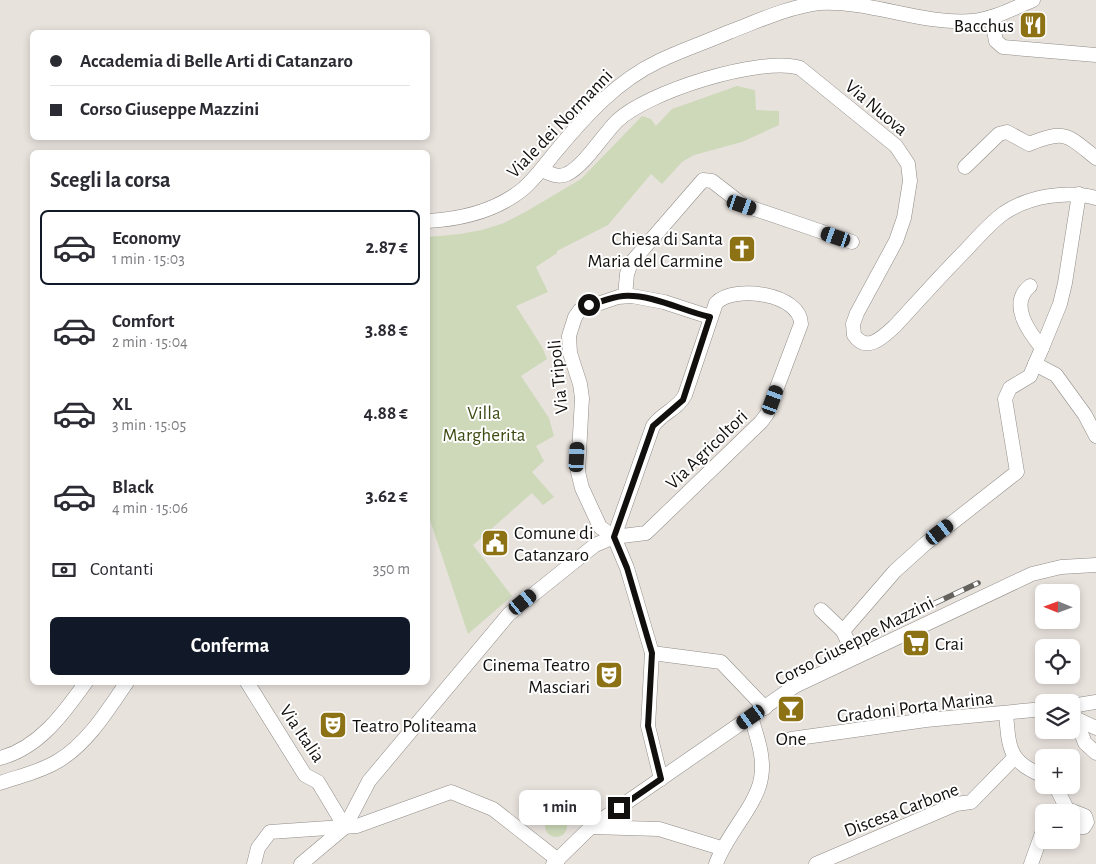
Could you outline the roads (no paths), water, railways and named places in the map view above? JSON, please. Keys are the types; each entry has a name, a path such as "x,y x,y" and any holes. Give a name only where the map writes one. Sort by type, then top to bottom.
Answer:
{"street":[{"name":"Viale dei Normanni","path":"430,221 459,218 494,207 523,189 542,170 606,96 636,74 691,48 790,10 819,3 832,3 867,6 948,20 974,21 991,17 1033,0"},
{"path":"991,17 996,41 1004,47 1096,54"},
{"name":"Via Nuova","path":"542,170 554,176 569,173 630,110 668,92 713,77 786,65 800,68 896,146 908,164 909,195 899,233 855,318 854,335 860,341 869,343 882,338 896,325 979,236 1005,212 1034,201 1079,194"},
{"path":"965,167 999,134 1007,132 1029,144 1050,136 1065,136 1096,158"},
{"path":"625,296 627,274 631,263 703,180 712,181 742,205 852,242"},
{"path":"844,632 895,571 925,544 1017,472 1005,399 1010,388 1030,376 1060,304 1067,275 1079,194 1096,198"},
{"path":"1030,286 1022,298 1022,318 1025,327 1042,348"},
{"name":"Via Agricoltori","path":"345,827 369,781 495,628 509,614 595,545 614,537 646,533 755,429 767,414 801,324 800,315 793,306 749,292 733,294 721,299 713,309 710,317"},
{"name":"Via Tripoli","path":"614,537 600,527 582,488 578,472 582,398 568,345 570,330 580,310 625,296 664,302 710,317"},
{"path":"661,779 649,732 652,653 627,568 614,537 653,426 660,418 680,403 690,380 710,317"},
{"path":"1035,364 1056,374 1085,415 1096,436"},
{"name":"Corso Giuseppe Mazzini","path":"556,862 591,827 795,686 1032,574 1061,567 1096,565"},
{"path":"821,610 844,632 855,657"},
{"path":"652,653 721,662 765,708"},
{"path":"0,758 22,750 46,731 67,708 84,685"},
{"path":"0,783 41,769 68,755 87,736 124,685"},
{"name":"Via Italia","path":"249,685 305,774 318,782 345,827"},
{"path":"1080,708 1096,702"},
{"name":"Gradoni Porta Marina","path":"791,740 926,720 1035,710"},
{"path":"1006,714 1008,745 1014,758 1035,771"},
{"path":"1080,715 1096,728"},
{"path":"716,864 721,848 755,795 762,777 760,749 751,717"},
{"path":"1080,729 1085,743 1096,753"},
{"name":"Discesa Carbone","path":"816,864 956,804 971,802 1014,758"},
{"path":"254,864 258,848 270,832 282,830 321,830 357,826 451,792 493,809 556,862"},
{"path":"1080,814 1085,816 1087,822 1084,827 1080,827"},
{"path":"300,864 345,827"},
{"path":"591,827 659,829 721,848"},
{"path":"321,830 324,845"},
{"path":"1031,864 1036,849"}],"railway":[{"path":"914,613 978,583"}],"place":[{"name":"Bacchus","path":"1033,25"},
{"name":"Chiesa di Santa Maria del Carmine","path":"742,249"},
{"name":"Comune di Catanzaro","path":"495,543"},
{"name":"Crai","path":"916,643"},
{"name":"Cinema Teatro Masciari","path":"609,675"},
{"name":"One","path":"791,709"},
{"name":"Teatro Politeama","path":"333,725"}],"park label":[{"name":"Villa Margherita","path":"484,423"}]}
